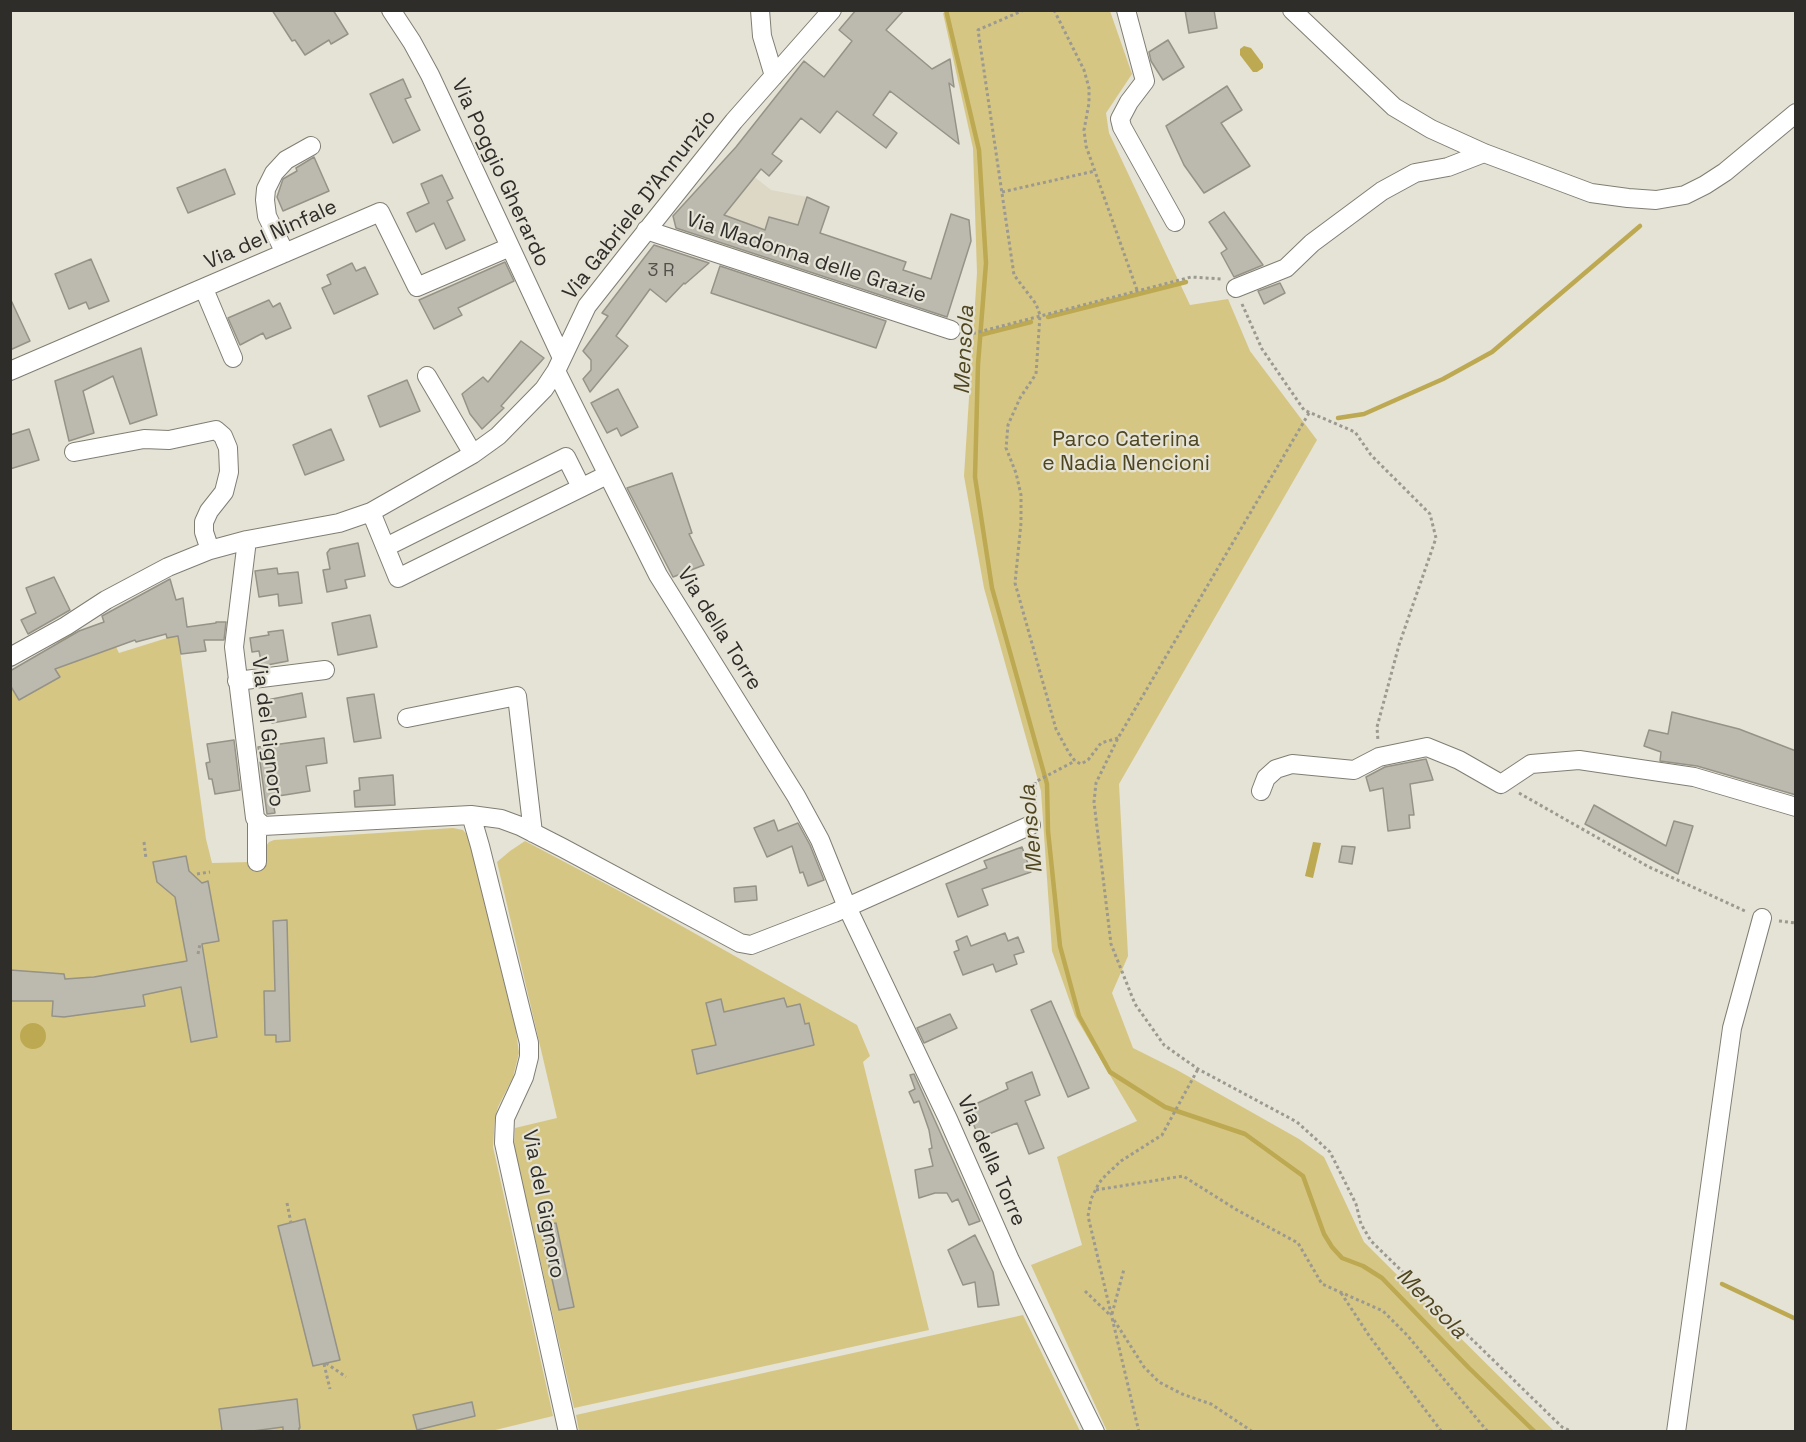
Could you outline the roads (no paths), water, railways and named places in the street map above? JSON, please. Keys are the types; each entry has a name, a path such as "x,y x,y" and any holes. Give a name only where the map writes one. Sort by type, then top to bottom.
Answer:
{"street":[{"name":"Via Poggio Gherardo","path":"391,10 430,75 510,247 559,365"},
{"path":"760,10 762,36 774,76"},
{"name":"Via Gabriele D'Annunzio","path":"10,657 49,644 133,584 210,550 247,540 339,523 371,512 473,454 498,436 544,389 559,365 587,306 646,230 734,121 832,10"},
{"path":"1126,10 1145,81 1120,118 1122,127 1175,222"},
{"path":"1292,10 1394,107 1431,129 1484,153 1591,193 1656,200 1685,195 1725,172 1796,113"},
{"path":"285,253 267,216 266,189 274,174 286,160 311,146"},
{"path":"1236,288 1286,268 1312,243 1382,191 1407,177 1415,173 1448,167 1484,153"},
{"name":"Via del Ninfale","path":"10,371 380,212 417,287 510,247"},
{"name":"Via Madonna delle Grazie","path":"646,230 959,333"},
{"path":"204,289 233,358"},
{"name":"Via della Torre","path":"559,365 607,475 658,575 796,796 820,840 847,907 948,1119 1010,1260 1095,1431"},
{"path":"427,376 473,454"},
{"path":"74,452 144,439 169,440 216,430 223,436 228,448 229,472 224,492 209,511 204,522 204,532 210,550"},
{"path":"386,547 566,458 581,487"},
{"path":"371,512 399,578 607,475"},
{"name":"Via del Gignoro","path":"247,540 235,638 237,681 257,822 268,826 471,815 507,821 746,945 760,942 847,907"},
{"path":"237,681 325,670"},
{"path":"407,718 517,696 533,833"},
{"path":"1261,791 1266,778 1276,769 1292,764 1354,770 1379,757 1427,747 1459,760 1501,784 1531,764 1579,760 1694,777 1796,807"},
{"name":"Via del Gignoro","path":"471,815 529,1043 527,1069 505,1118 504,1143 568,1431"},
{"path":"256,862 257,822"},
{"path":"847,907 1031,825"},
{"path":"1676,1431 1732,1028 1762,918"}],"waterway":[{"name":"Mensola","path":"946,10 979,150 986,263 978,364 975,477 992,588 1047,784 1048,831 1060,946 1079,1016 1110,1072 1165,1107 1245,1134 1303,1176 1324,1234 1332,1247 1342,1258 1363,1266 1382,1278 1535,1432"},
{"path":"1338,418 1364,414 1443,379 1492,352 1640,226"},
{"path":"1048,317 1186,282"},
{"path":"980,335 1031,322"},
{"path":"1722,1284 1796,1319"}],"park label":[{"name":"Parco Caterina e Nadia Nencioni","path":"1126,452"}]}
